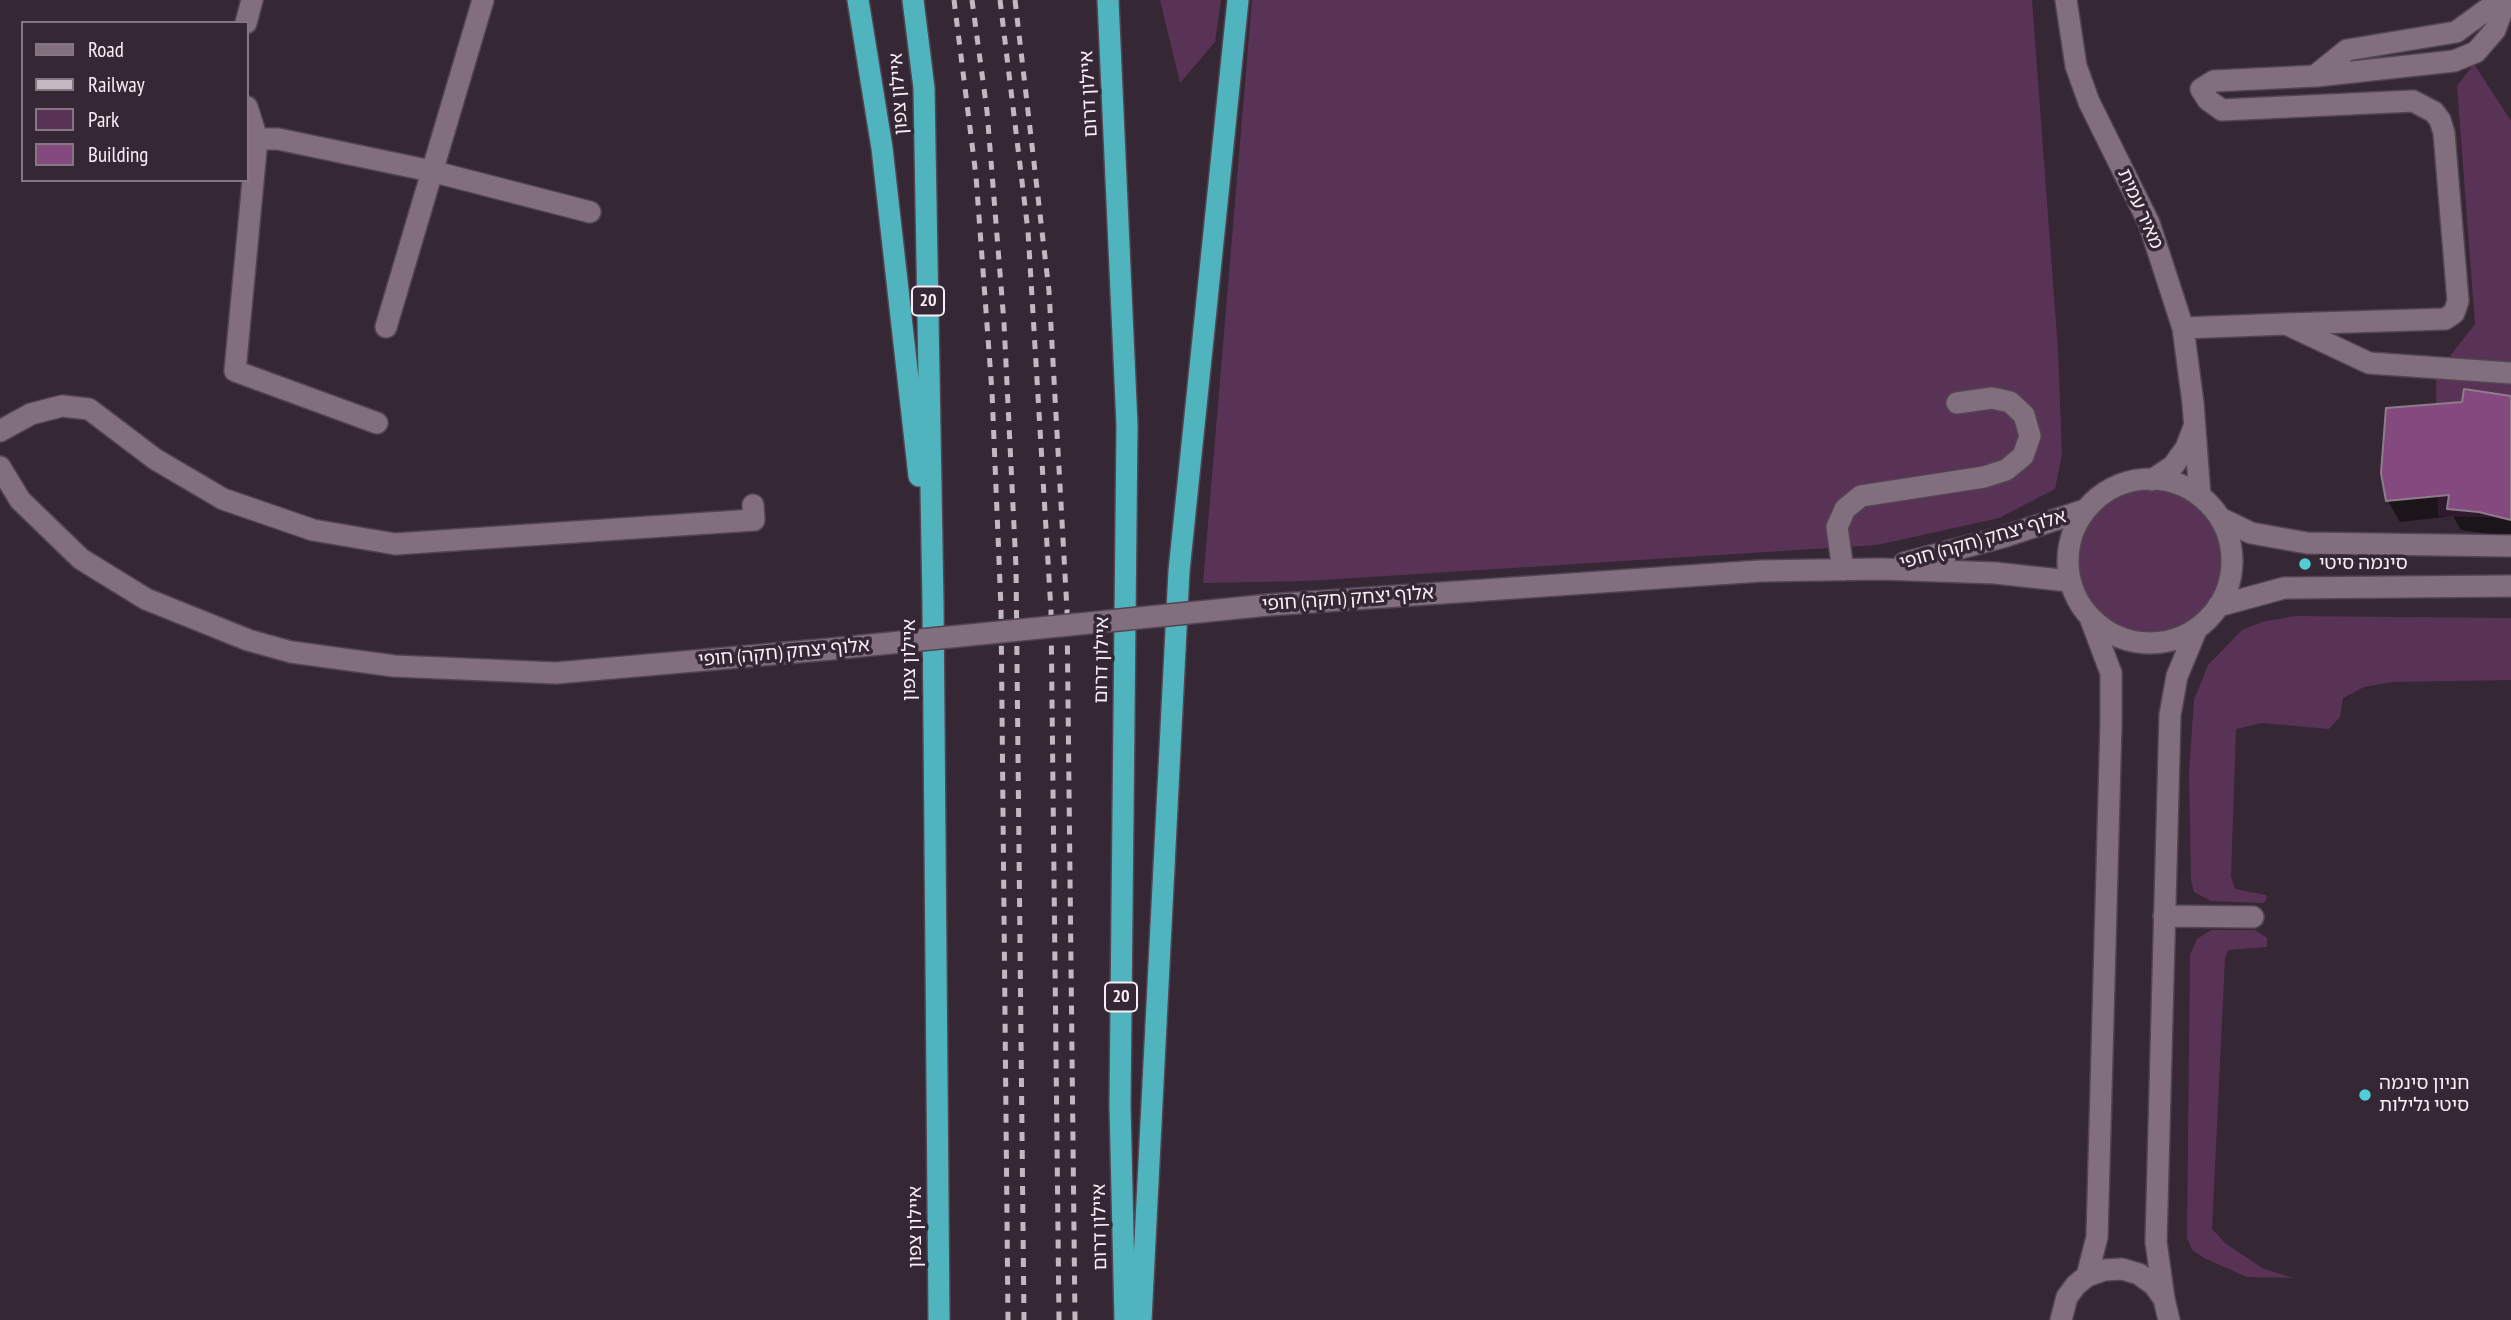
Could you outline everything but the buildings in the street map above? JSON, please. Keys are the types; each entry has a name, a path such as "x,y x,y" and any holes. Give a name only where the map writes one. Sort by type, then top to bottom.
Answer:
{"highway":[{"path":"858,0 882,148 933,603"},
{"name":"איילון צפון","path":"913,0 923,88 933,603 939,1320"},
{"name":"איילון דרום","path":"1108,0 1127,425 1120,1105 1125,1320"},
{"path":"1141,1320 1179,571 1238,0"}],"street":[{"path":"247,21 252,0"},
{"path":"386,327 484,0"},
{"name":"מאיר עמית","path":"2066,0 2076,66 2089,102 2149,223 2183,328 2195,425 2200,496"},
{"path":"2315,76 2347,50 2456,32 2500,0"},
{"path":"2183,328 2445,319 2454,313 2458,301 2444,133 2434,111 2413,101 2222,110 2208,100 2202,89 2214,81 2315,76 2454,61 2476,52 2495,30 2506,0"},
{"path":"248,110 257,139 235,371 377,423"},
{"path":"257,139 278,139 431,171 590,212"},
{"path":"2286,324 2369,363 2511,373"},
{"path":"1843,570 1837,527 1845,509 1861,496 1983,477 2006,470 2023,456 2030,436 2024,415 2010,402 1992,398 1957,403"},
{"path":"0,431 31,414 62,406 89,409 155,459 223,499 313,530 395,544 754,520 753,505"},
{"path":"2152,480 2173,466 2186,448 2195,425"},
{"name":"אלוף יצחק (חקה) חופי","path":"0,467 20,500 81,559 158,604 248,640 291,652 394,666 556,673 831,649 1268,605 1760,571 1881,569 1995,573 2069,581"},
{"path":"2152,480 2170,482 2200,496 2220,518 2228,535 2231,562 2227,590 2218,606 2197,628 2177,639 2154,643 2132,642 2110,634 2091,620 2077,602 2069,581 2069,544 2085,510 2103,493 2119,485 2152,480"},
{"name":"אלוף יצחק (חקה) חופי","path":"1881,569 2003,537 2085,510"},
{"path":"2220,518 2251,533 2307,543 2511,547"},
{"path":"2218,606 2284,588 2511,586"},
{"path":"2087,1276 2097,1237 2111,723 2111,673 2091,620"},
{"path":"2167,1310 2156,1242 2169,715 2177,676 2197,628"},
{"path":"2164,916 2253,917"},
{"path":"2061,1320 2067,1297 2087,1276 2104,1270 2122,1269 2139,1274 2154,1285 2167,1310"}],"green space":[{"path":"1160,0 1221,0 1215,42 1180,83"},
{"path":"1252,0 2032,0 2058,350 2062,455 2055,489 1999,518 1877,545 1306,581 1203,583"},
{"path":"2474,64 2511,121 2511,518 2438,516 2436,374 2475,324 2457,86"},
{"path":"2149,490 2177,495 2200,511 2216,534 2221,562 2216,590 2200,613 2177,629 2149,634 2121,629 2098,613 2082,590 2077,562 2082,534 2098,511 2121,495"},
{"path":"2295,616 2511,618 2511,680 2392,682 2364,687 2343,698 2340,717 2329,729 2262,723 2236,729 2231,877 2235,889 2266,895 2267,898 2264,903 2211,901 2194,892 2191,880 2189,772 2194,700 2208,665 2242,630 2262,622"},
{"path":"2211,930 2255,930 2267,938 2267,947 2228,950 2225,959 2212,1229 2226,1244 2264,1269 2293,1278 2247,1277 2204,1258 2192,1250 2187,1238 2190,955 2197,939"}],"railway":[{"path":"954,0 976,176 992,392 1001,608 1008,1320"},
{"path":"972,0 987,111 1004,323 1016,567 1024,1320"},
{"path":"1000,0 1028,231 1051,611 1059,1320"},
{"path":"1015,0 1049,291 1067,610 1075,1320"}],"place":[{"name":"סינמה סיטי","path":"2305,564"},
{"name":"חניון סינמה סיטי גלילות","path":"2365,1095"}]}
